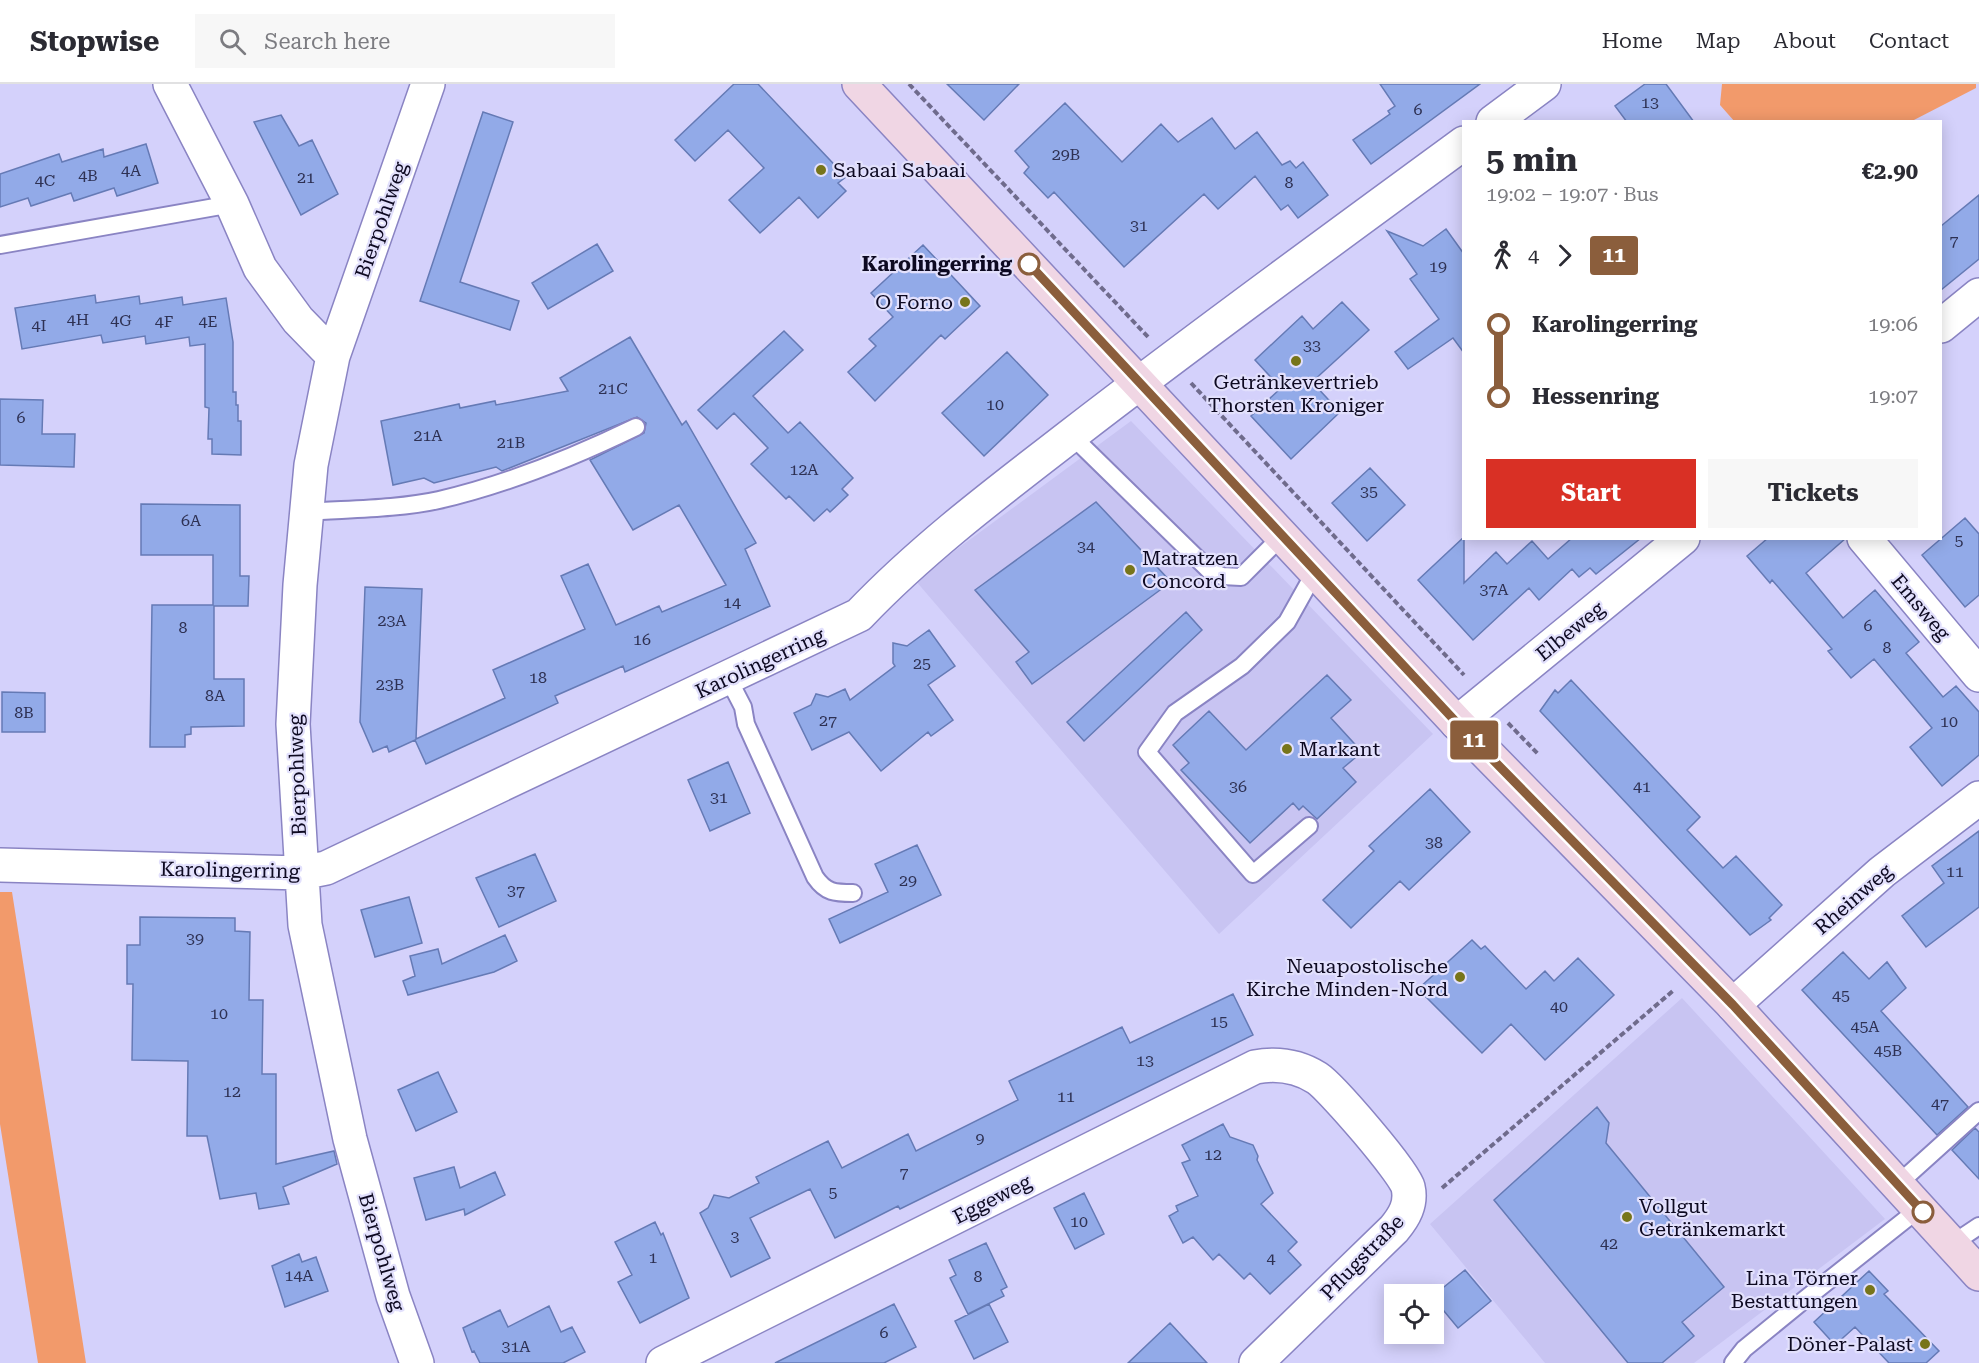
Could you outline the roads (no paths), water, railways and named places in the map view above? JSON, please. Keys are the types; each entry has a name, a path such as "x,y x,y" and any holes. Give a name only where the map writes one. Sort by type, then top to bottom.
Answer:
{"main road":[{"path":"860,84 1457,723 1733,1005 1979,1274"}],"street":[{"path":"170,84 232,204 260,268 298,320 333,356"},
{"name":"Bierpohlweg","path":"417,1363 393,1296 350,1139 305,925 293,724 300,585 312,465 333,356 428,84"},
{"path":"1496,120 1544,84"},
{"name":"Karolingerring","path":"0,865 301,873 326,868 859,615 901,572 972,512 1138,383 1462,144"},
{"path":"1942,325 1979,295"},
{"name":"Elbeweg","path":"1457,723 1681,540"},
{"name":"Emsweg","path":"1866,540 1979,675"},
{"name":"Rheinweg","path":"1733,1005 1882,872 1979,798"},
{"name":"Eggeweg","path":"663,1363 1255,1067 1269,1065 1293,1068 1325,1083"},
{"name":"Pflugstraße","path":"1256,1363 1394,1229 1408,1206 1408,1187 1399,1170 1325,1083"}],"lane":[{"path":"0,245 232,204"},
{"path":"307,512 437,500 504,482 572,458 636,427"},
{"path":"1071,435 1210,571 1222,576 1241,577 1282,536"},
{"path":"1309,826 1253,874 1147,752 1175,713 1242,666 1287,622 1315,572"},
{"path":"728,678 743,707 746,724 815,877 822,887 832,893 853,892"},
{"path":"1898,1184 1979,1112"},
{"path":"1733,1363 1744,1349 1920,1208"},
{"path":"1952,1244 1979,1226"}],"place":[{"name":"Sabaai Sabaai","path":"821,170"},
{"name":"Karolingerring","path":"1029,264"},
{"name":"O Forno","path":"965,302"},
{"name":"Getränkevertrieb Thorsten Kroniger","path":"1296,361"},
{"name":"Matratzen Concord","path":"1130,570"},
{"name":"Markant","path":"1287,749"},
{"name":"Neuapostolische Kirche Minden-Nord","path":"1460,977"},
{"name":"Vollgut Getränkemarkt","path":"1627,1217"},
{"name":"Lina Törner Bestattungen","path":"1870,1290"},
{"name":"Döner-Palast","path":"1925,1344"}]}
